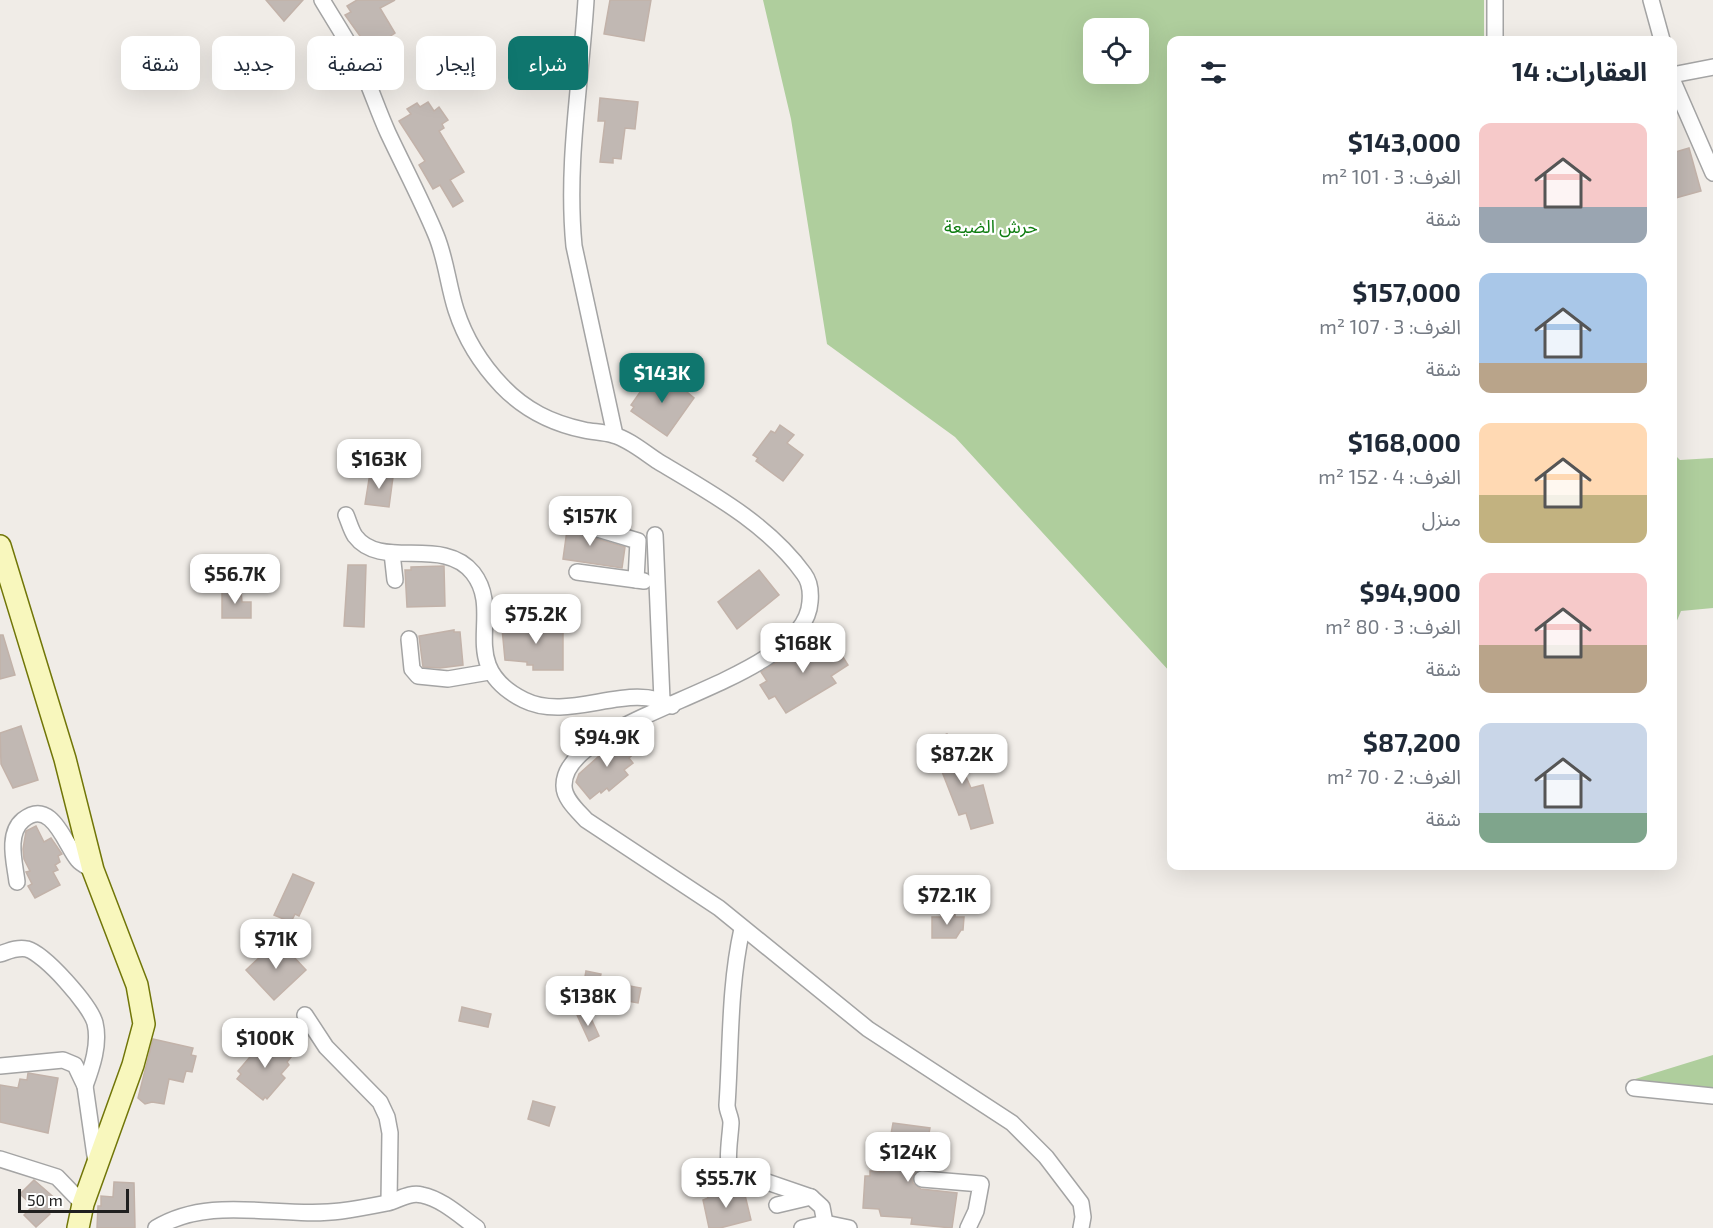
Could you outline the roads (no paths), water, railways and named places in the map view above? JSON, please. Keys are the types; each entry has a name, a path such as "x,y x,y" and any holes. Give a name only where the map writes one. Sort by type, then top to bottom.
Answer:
{"street":[{"path":"322,0 360,66 381,118 429,219 441,250 457,312 475,352 500,385 522,405 543,418 582,430 615,435 740,513 774,541 808,580 810,612 801,628 790,640 732,677 667,703 595,742 574,760 566,773 564,789 571,803 586,820 719,908 742,929 868,1029 1012,1123 1046,1157 1081,1203 1083,1217 1081,1228"},
{"path":"586,0 572,164 572,221 574,246 615,435"},
{"path":"1495,36 1496,0"},
{"path":"1651,0 1661,36"},
{"path":"1677,74 1713,67"},
{"path":"1677,90 1713,173"},
{"path":"346,515 356,537 376,551 440,555 455,560 474,574 483,606 484,655 489,672 524,700 547,707 575,707 627,699 667,703"},
{"path":"591,527 638,541 636,580"},
{"path":"655,535 656,583 667,703"},
{"path":"0,546 65,759 93,870 137,985 144,1024 133,1065 83,1204 78,1228"},
{"path":"392,553 395,580"},
{"path":"577,572 656,583"},
{"path":"409,639 412,669 418,676 448,679 489,672"},
{"path":"17,882 12,845 15,829 30,816 39,815 51,820 62,830 78,860 93,870"},
{"path":"742,929 729,1044 727,1107 731,1122 727,1148 729,1169 811,1197 822,1207 825,1223"},
{"path":"0,954 18,948 29,949 41,957 58,972 94,1020 94,1054 85,1086"},
{"path":"305,1015 326,1047 380,1102 390,1133 388,1202"},
{"path":"0,1065 69,1061 80,1071 85,1086 97,1166"},
{"path":"1634,1088 1713,1096"},
{"path":"0,1159 57,1177 83,1204"},
{"path":"922,1179 981,1184 976,1211 968,1228"},
{"path":"156,1228 174,1218 202,1211 317,1213 388,1202 406,1195 420,1194 433,1198 477,1228"},
{"path":"777,1205 811,1197"},
{"path":"802,1228 825,1223 849,1228"}],"park label":[{"name":"حرش الضيعة","path":"991,227"}]}
